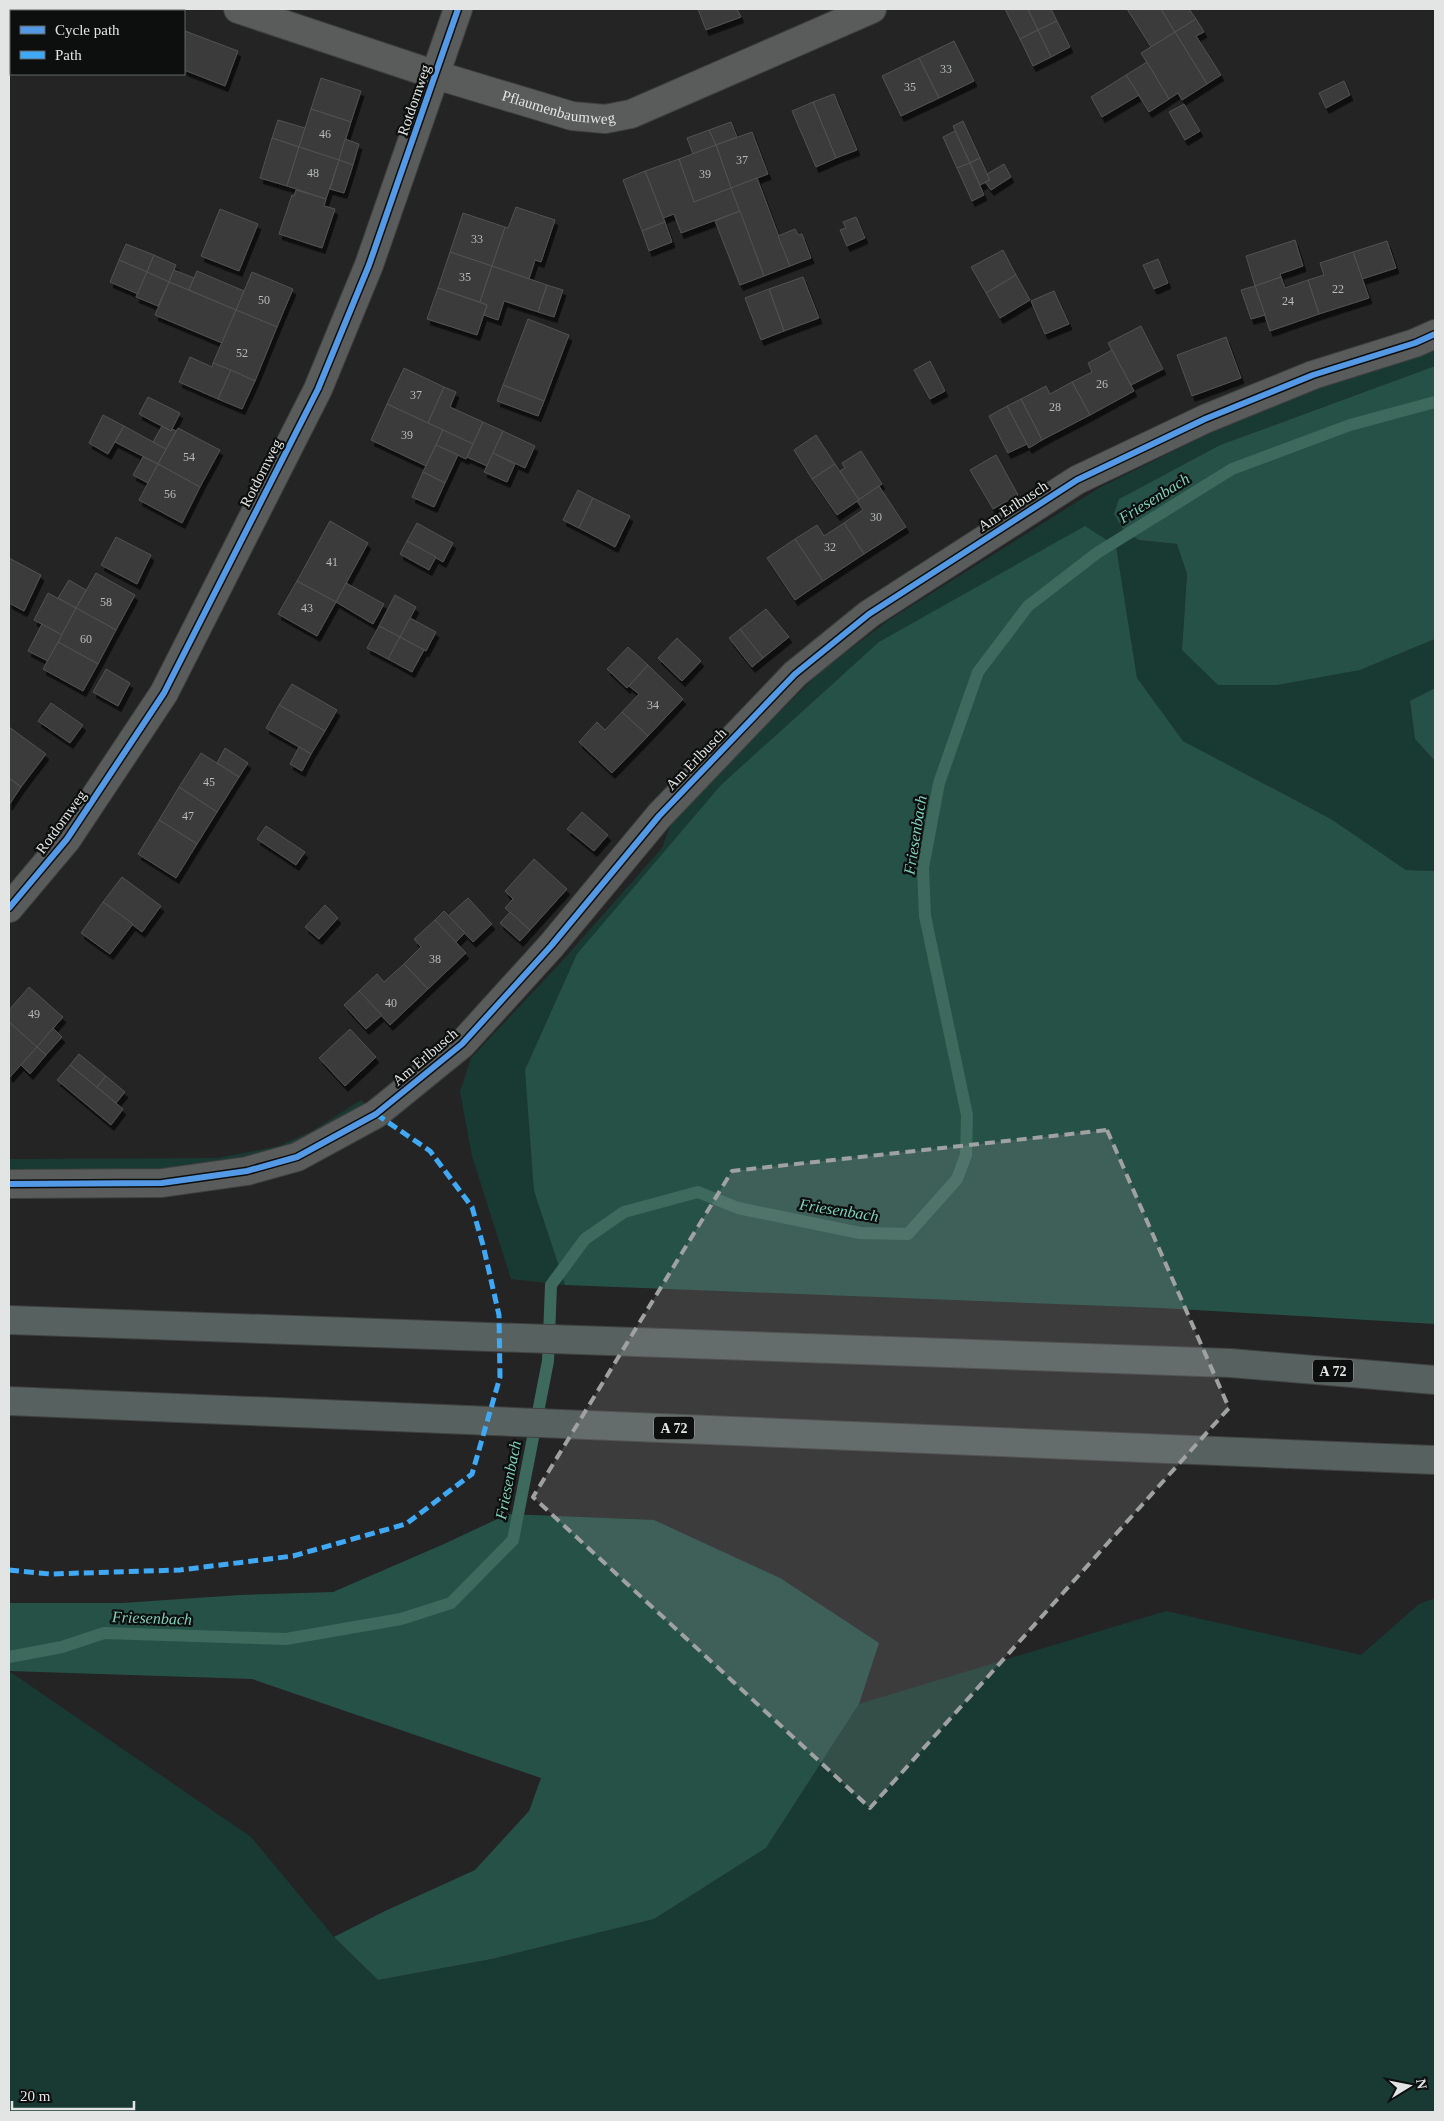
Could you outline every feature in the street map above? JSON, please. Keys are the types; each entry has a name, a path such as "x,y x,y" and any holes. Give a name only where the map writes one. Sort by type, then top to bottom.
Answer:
{"highway":[{"name":"A 72","path":"9,1320 1230,1363 1435,1380"},
{"name":"A 72","path":"9,1400 1435,1460"}],"street":[{"name":"Pflaumenbaumweg","path":"238,9 572,116 604,119 630,114 872,9"},
{"name":"Rotdornweg","path":"9,908 67,838 164,693 318,389 369,265 458,9"},
{"name":"Am Erlbusch","path":"9,1184 162,1183 248,1171 297,1156 376,1114 462,1044 551,946 659,816 795,674 869,614 1077,480 1205,419 1313,374 1435,334"}],"highlighted area":[{"path":"1107,1130 1229,1408 870,1808 533,1497 732,1171"}],"green space":[{"path":"1435,348 1435,366 1220,445 1119,499 1139,540 1177,544 1187,574 1182,650 1360,670 1435,639 1435,688 1410,702 1415,739 1435,761 1435,871 1406,870 1331,819 1183,741 1137,679 1116,546 534,1191 565,1285 511,1279 472,1156 460,1092 471,1058 563,960 662,848 673,818 821,671 889,620 1099,488 1276,400"},
{"path":"1435,366 1435,639 1360,670 1277,685 1218,685 1182,650 1187,574 1177,544 1139,540 1124,531 1114,514 1119,499 1220,445"},
{"path":"1085,526 1116,546 1137,678 1183,741 1331,819 1406,870 1435,871 1435,1324 1161,1308 565,1285 534,1191 525,1070 577,954 721,785 879,642"},
{"path":"1435,688 1435,761 1415,739 1410,701"},
{"path":"361,1100 370,1108 244,1169 9,1180 9,1159 218,1158 279,1146 312,1131"},
{"path":"508,1514 654,1520 780,1578 879,1643 859,1704 766,1848 654,1919 492,1959 378,1980 334,1937 385,1911 475,1870 529,1811 541,1778 252,1679 9,1671 9,1603 122,1603 240,1595 333,1592"},
{"path":"1435,1598 1435,2112 9,2112 9,1671 251,1837 334,1937 378,1980 492,1959 654,1919 766,1848 859,1704 1166,1611 1361,1655 1419,1604"}],"building":[{"path":"698,9 737,9 741,17 706,30"},
{"path":"1005,9 1028,9 1038,30 1020,39"},
{"path":"1028,9 1051,9 1057,21 1038,30"},
{"path":"1127,9 1161,9 1175,32 1151,47"},
{"path":"1161,9 1189,9 1196,19 1175,32"},
{"path":"1196,19 1204,32 1196,36 1221,75 1207,84 1175,32"},
{"path":"1057,21 1070,47 1051,57 1038,30"},
{"path":"1038,30 1051,57 1033,66 1020,39"},
{"path":"185,31 238,51 225,86 185,70"},
{"path":"1175,32 1207,84 1182,100 1178,93 1169,99 1141,53"},
{"path":"954,41 974,81 939,98 919,58"},
{"path":"919,58 939,98 901,116 882,76"},
{"path":"1147,62 1169,99 1149,112 1126,75"},
{"path":"1126,75 1139,95 1102,117 1091,97"},
{"path":"321,78 361,91 351,122 311,109"},
{"path":"1344,81 1350,95 1326,108 1319,93"},
{"path":"834,94 857,150 836,158 813,102"},
{"path":"813,102 836,158 816,167 792,111"},
{"path":"1184,104 1200,131 1185,140 1169,112"},
{"path":"311,109 351,122 339,160 299,147"},
{"path":"278,120 305,128 299,147 272,138"},
{"path":"963,121 980,158 970,163 953,126"},
{"path":"731,122 737,137 716,145 709,130"},
{"path":"709,130 716,145 693,154 687,138"},
{"path":"955,131 970,163 957,168 943,137"},
{"path":"752,132 768,174 731,188 716,145"},
{"path":"272,138 299,147 287,186 260,178"},
{"path":"345,139 359,144 353,165 339,160"},
{"path":"716,145 731,188 694,202 679,159"},
{"path":"299,147 339,160 326,199 287,186"},
{"path":"980,158 990,180 980,185 970,163"},
{"path":"679,159 694,202 731,188 740,211 681,233 674,214 663,218 645,171"},
{"path":"339,160 353,165 344,193 330,189"},
{"path":"970,163 984,195 972,201 957,168"},
{"path":"1004,164 1011,177 991,190 985,182 990,180 987,174"},
{"path":"645,171 665,222 642,231 623,180"},
{"path":"757,178 790,266 764,276 731,188"},
{"path":"296,190 326,199 324,206 335,209 322,248 279,234 292,195 294,196"},
{"path":"516,207 555,220 541,262 535,260 529,279 492,266 505,227 508,228"},
{"path":"220,209 258,224 239,271 201,256"},
{"path":"740,211 764,276 740,285 715,221"},
{"path":"463,213 505,227 492,266 450,252"},
{"path":"856,217 865,238 847,246 840,230 846,228 843,222"},
{"path":"665,222 672,242 649,251 642,231"},
{"path":"795,229 798,235 802,234 811,258 790,266 778,236"},
{"path":"1295,240 1303,266 1280,274 1281,277 1255,286 1246,256"},
{"path":"1387,241 1396,268 1362,279 1353,252"},
{"path":"126,244 154,255 147,272 119,260"},
{"path":"1003,250 1016,275 986,293 971,267"},
{"path":"450,252 492,266 480,302 438,288"},
{"path":"1353,252 1369,298 1319,314 1308,280 1324,275 1320,263"},
{"path":"154,255 176,265 169,282 147,272"},
{"path":"1158,259 1168,283 1154,289 1143,265"},
{"path":"119,260 147,272 138,294 110,282"},
{"path":"492,266 547,285 538,312 504,301 498,320 484,315 487,305 480,302"},
{"path":"174,270 194,278 189,290 169,282"},
{"path":"197,271 244,291 236,310 189,290"},
{"path":"147,272 169,282 158,306 136,297"},
{"path":"252,272 293,289 277,327 236,310"},
{"path":"1016,275 1030,300 1000,318 986,293"},
{"path":"803,277 819,318 784,331 769,289"},
{"path":"1281,277 1285,288 1308,280 1319,314 1270,331 1255,286"},
{"path":"169,282 236,310 222,343 155,315"},
{"path":"547,285 563,290 554,317 538,312"},
{"path":"1255,286 1265,315 1251,319 1241,290"},
{"path":"438,288 487,305 477,335 427,319"},
{"path":"769,289 784,331 761,340 745,298"},
{"path":"1054,291 1069,324 1045,334 1031,301"},
{"path":"236,310 277,327 255,381 213,363"},
{"path":"528,319 569,335 544,401 503,385"},
{"path":"1141,326 1163,369 1131,385 1108,343"},
{"path":"1226,337 1241,378 1192,396 1177,355"},
{"path":"1112,350 1134,391 1090,415 1072,382 1092,372 1088,363"},
{"path":"190,357 212,367 213,363 231,370 218,399 179,382"},
{"path":"930,361 945,391 930,399 914,370"},
{"path":"404,368 444,387 428,423 387,404"},
{"path":"231,370 255,381 242,409 218,399"},
{"path":"1072,382 1090,415 1042,440 1021,399 1046,386 1050,394"},
{"path":"503,385 544,401 538,416 497,401"},
{"path":"444,387 456,392 450,407 483,422 473,444 428,423"},
{"path":"148,397 180,413 171,431 139,414"},
{"path":"1021,399 1042,440 1029,448 1007,406"},
{"path":"387,404 443,430 426,466 371,440"},
{"path":"1007,406 1027,444 1008,453 989,416"},
{"path":"103,415 124,426 108,454 89,443"},
{"path":"483,422 503,431 487,466 467,457"},
{"path":"124,426 166,449 158,464 115,442"},
{"path":"162,426 171,431 172,429 176,431 166,449 153,442"},
{"path":"178,428 220,450 200,487 158,464"},
{"path":"443,430 473,444 466,459 436,445"},
{"path":"503,431 535,446 525,468 493,453"},
{"path":"816,435 835,464 812,479 794,450"},
{"path":"436,445 458,455 445,483 423,472"},
{"path":"861,451 882,484 859,500 840,471 845,468 842,463"},
{"path":"493,453 515,464 507,482 484,472"},
{"path":"996,455 1018,495 993,509 970,470"},
{"path":"143,457 158,464 148,483 133,475"},
{"path":"158,464 200,487 182,523 139,500"},
{"path":"835,464 859,500 837,515 812,479"},
{"path":"423,472 445,483 434,507 412,497"},
{"path":"879,486 906,527 864,554 844,523 863,510 857,501"},
{"path":"578,490 593,498 579,528 563,520"},
{"path":"593,498 630,516 615,547 579,528"},
{"path":"330,521 368,543 336,602 297,581"},
{"path":"417,523 453,543 443,562 407,541"},
{"path":"844,523 864,554 823,581 795,539 817,525 824,536"},
{"path":"116,537 151,555 137,584 101,565"},
{"path":"795,539 823,581 795,600 767,558"},
{"path":"407,541 436,557 429,570 400,554"},
{"path":"9,558 41,575 24,611 9,603"},
{"path":"96,573 135,595 116,630 76,608"},
{"path":"69,580 86,590 76,608 58,598"},
{"path":"297,581 336,602 317,636 278,614"},
{"path":"346,583 384,604 373,624 336,602"},
{"path":"48,593 76,608 62,635 34,620"},
{"path":"395,595 416,607 400,637 379,626"},
{"path":"76,608 116,630 98,664 58,642"},
{"path":"766,609 789,637 763,658 740,629"},
{"path":"410,618 436,632 426,651 400,637"},
{"path":"42,624 62,635 48,661 28,651"},
{"path":"379,626 400,637 388,659 367,648"},
{"path":"740,629 763,658 752,667 729,638"},
{"path":"400,637 424,650 412,672 388,659"},
{"path":"677,638 701,661 682,681 658,658"},
{"path":"58,642 98,664 83,691 43,669"},
{"path":"628,647 648,665 627,688 607,669"},
{"path":"648,665 683,699 648,736 622,712 639,694 629,686"},
{"path":"106,669 130,683 118,706 93,692"},
{"path":"292,684 337,710 325,731 279,705"},
{"path":"51,703 83,725 70,743 38,721"},
{"path":"279,705 325,731 311,754 266,728"},
{"path":"622,712 648,736 612,773 579,742 597,722 605,730"},
{"path":"9,727 46,754 21,787 9,778"},
{"path":"299,747 311,754 302,771 290,764"},
{"path":"225,748 248,763 239,777 217,763"},
{"path":"201,753 239,777 217,812 179,787"},
{"path":"9,778 21,787 9,805"},
{"path":"179,787 217,812 197,844 159,820"},
{"path":"582,812 608,835 594,851 567,829"},
{"path":"159,820 197,844 176,878 138,854"},
{"path":"266,826 305,852 296,865 257,839"},
{"path":"534,859 567,889 530,930 505,908 513,899 505,891"},
{"path":"122,877 161,906 142,932 103,902"},
{"path":"468,898 492,924 473,942 448,916"},
{"path":"103,902 133,924 110,954 81,933"},
{"path":"325,905 338,918 319,939 305,927"},
{"path":"444,911 465,933 455,943 435,920"},
{"path":"510,912 530,930 520,941 500,923"},
{"path":"435,920 466,953 428,989 404,964 421,947 414,939"},
{"path":"404,964 428,989 390,1025 359,991 377,974 384,982"},
{"path":"29,987 63,1017 37,1047 9,1022 9,1010"},
{"path":"359,991 382,1015 366,1029 344,1005"},
{"path":"9,1022 37,1047 10,1077 9,1076"},
{"path":"53,1028 62,1037 46,1055 37,1047"},
{"path":"350,1029 376,1057 345,1086 319,1058"},
{"path":"37,1047 46,1055 30,1074 21,1065"},
{"path":"79,1054 106,1076 97,1087 70,1065"},
{"path":"70,1065 123,1109 111,1125 57,1080"},
{"path":"106,1076 125,1092 116,1103 97,1087"}],"waterway":[{"name":"Friesenbach","path":"9,1657 62,1647 104,1633 286,1639 401,1619 451,1603 513,1540 548,1361 551,1285 585,1239 624,1212 698,1192 738,1208 860,1233 908,1234 957,1179 966,1155 967,1115 925,916 923,868 939,783 978,672 1028,606 1097,553 1232,469 1350,425 1435,402"}],"marked path":[{"path":"9,1570 50,1574 180,1570 293,1556 406,1524 472,1474 500,1377 499,1315 483,1245 472,1207 430,1151 376,1114"}],"cycle path":[{"path":"9,908 67,839 164,693 318,389 369,265 458,9"},
{"path":"9,1184 162,1183 247,1171 297,1157 376,1114 462,1044 551,946 659,816 795,674 869,614 1077,480 1205,419 1313,375 1415,343 1435,334"}]}
